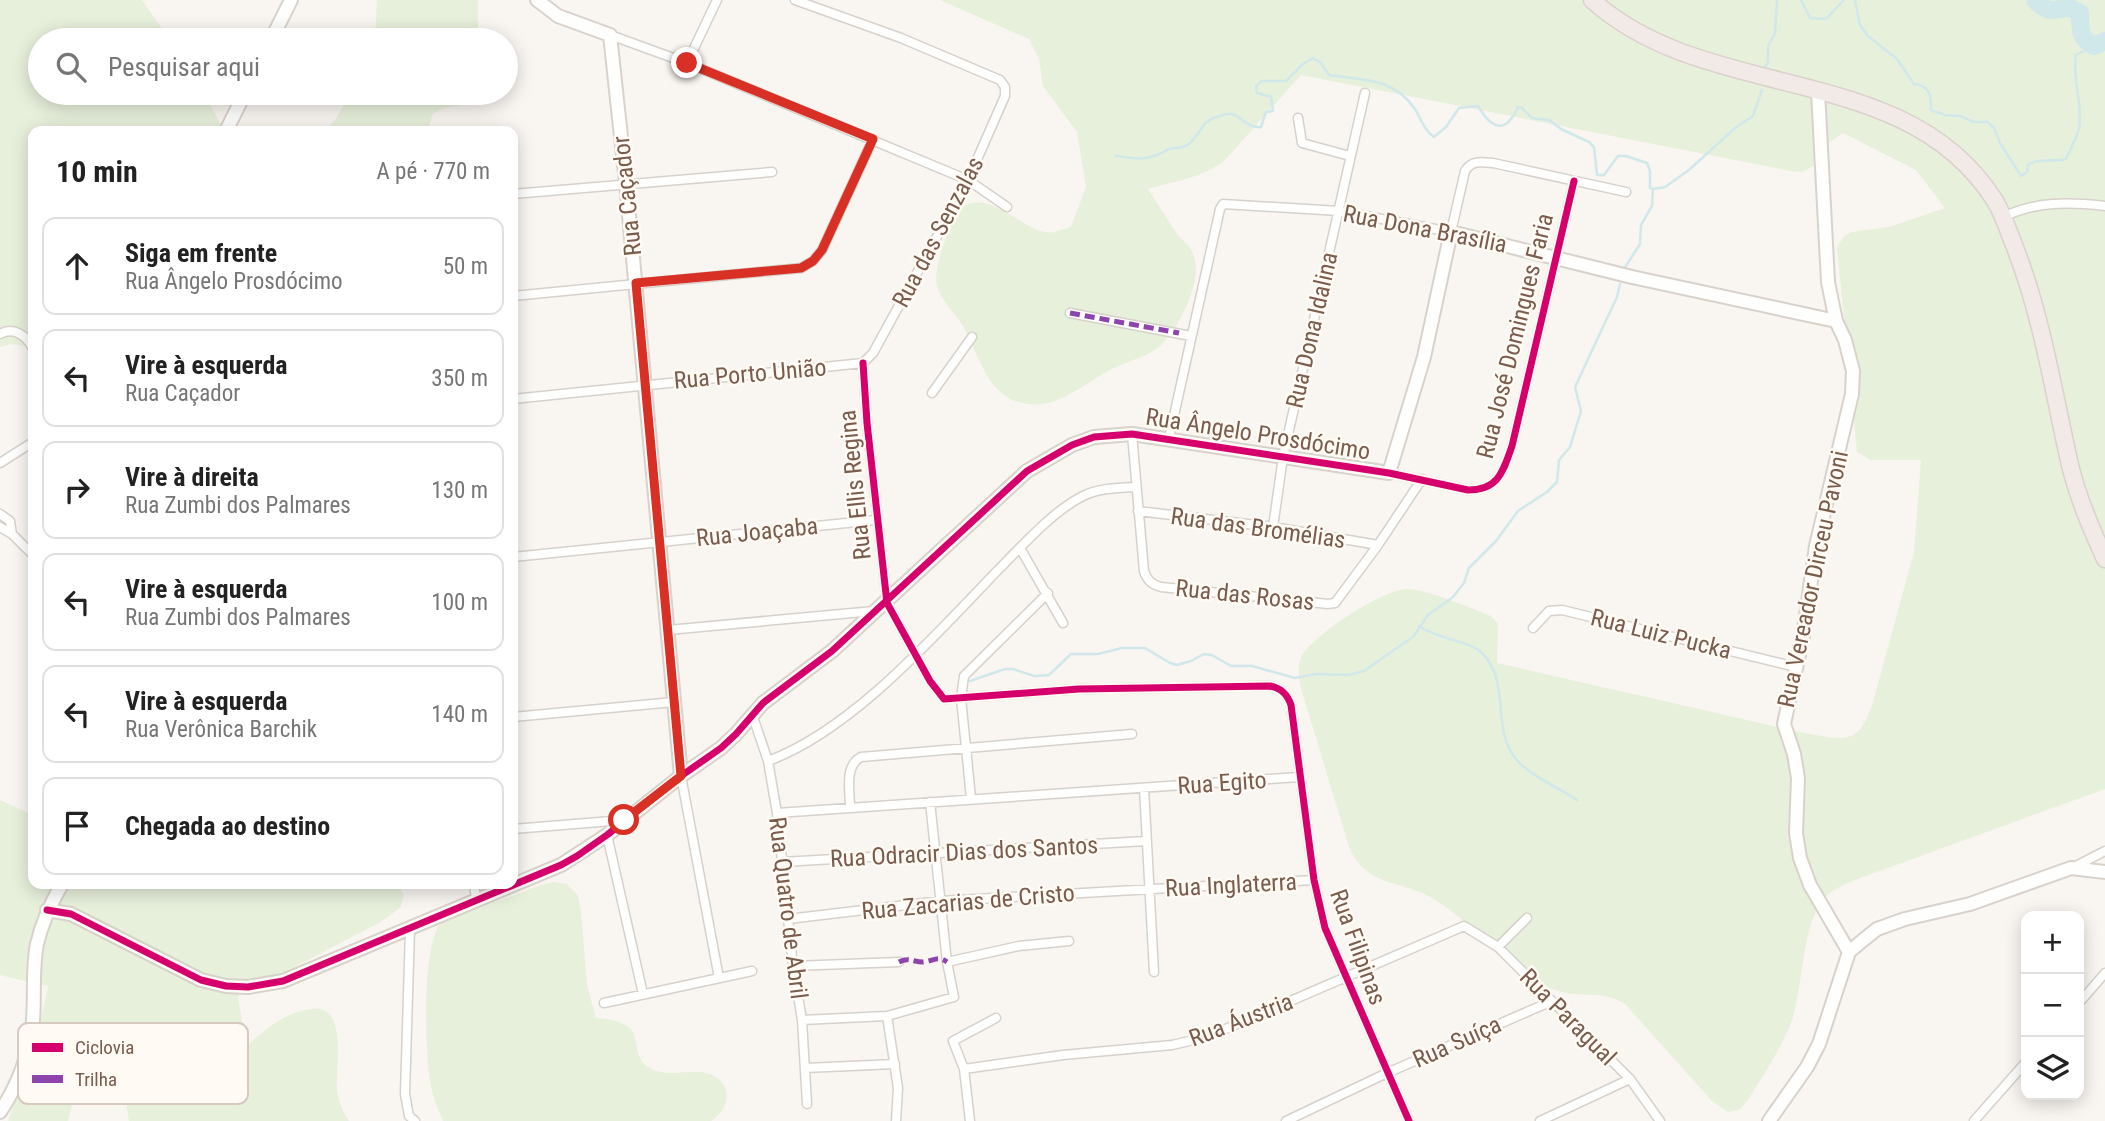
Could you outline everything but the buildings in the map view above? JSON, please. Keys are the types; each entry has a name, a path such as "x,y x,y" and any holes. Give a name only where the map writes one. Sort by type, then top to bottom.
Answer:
{"highway":[{"path":"1592,0 1639,35 1675,52 1872,106 1914,125 1942,144 1978,177 1996,202 2028,281 2048,357 2074,479 2086,516 2105,559"}],"street":[{"path":"277,28 291,0"},
{"path":"537,0 558,16 687,63 968,180 1007,207"},
{"path":"687,63 717,0"},
{"name":"Rua das Senzalas","path":"795,0 901,38 1000,80 1005,87 1005,96 968,180 873,353 863,363"},
{"name":"Rua Caçador","path":"610,35 636,283 681,776"},
{"name":"Rua Vereador Dirceu Pavoni","path":"1818,91 1828,282 1836,321 1845,340 1853,371 1852,394 1816,546 1784,724 1794,754 1798,778 1796,833 1800,859 1810,885 1849,953"},
{"name":"Rua Dona Idalina","path":"1273,527 1283,457 1365,93"},
{"path":"228,126 239,105"},
{"path":"1298,118 1302,144 1350,156"},
{"path":"518,295 801,268 813,261 822,250 873,139"},
{"path":"1389,473 1424,357 1465,171 1469,165 1477,162 1493,163 1626,192"},
{"path":"518,194 772,172"},
{"name":"Rua José Domingues Faria","path":"1481,490 1497,480 1513,446 1574,181"},
{"name":"Rua Dona Brasília","path":"1191,336 1220,209 1228,202 1339,212 1451,232 1632,276 1836,321"},
{"path":"2003,217 2036,205 2073,203 2105,206"},
{"path":"1070,313 1191,336 1169,438"},
{"path":"0,334 12,330 18,332 28,343"},
{"path":"932,393 972,337"},
{"name":"Rua Porto União","path":"518,398 863,363"},
{"name":"Rua Ellis Regina","path":"863,363 882,607"},
{"path":"1132,434 1138,511"},
{"name":"Rua Ângelo Prosdócimo","path":"518,882 561,865 607,835 721,748 781,687 832,651 1027,471 1072,444 1094,437 1132,434 1169,438 1389,473 1468,490 1481,490"},
{"path":"0,463 28,445"},
{"path":"1378,545 1422,479"},
{"path":"768,761 794,751 853,710 916,655 1020,548 1070,504 1103,490 1135,487"},
{"name":"Rua das Bromélias","path":"1138,511 1273,527 1378,545"},
{"name":"Rua das Rosas","path":"1138,511 1146,578 1161,587 1328,604 1340,598 1378,545"},
{"path":"0,514 10,522 12,534"},
{"name":"Rua Joaçaba","path":"518,556 876,520"},
{"path":"0,527 12,534 28,550"},
{"path":"1020,548 1063,623"},
{"path":"971,798 961,698 964,676 1048,593"},
{"path":"668,630 882,607 944,699 961,698"},
{"name":"Rua Luiz Pucka","path":"1532,628 1549,611 1562,610 1796,667"},
{"name":"Rua Filipinas","path":"961,698 1079,689 1270,686 1279,688 1287,695 1291,705 1314,880 1325,928 1409,1121"},
{"path":"518,717 674,702"},
{"name":"Rua Quatro de Abril","path":"752,714 768,761 776,813 793,966 802,1020 807,1104"},
{"path":"850,808 850,768 853,761 861,757 1132,734"},
{"path":"681,776 719,978"},
{"name":"Rua Egito","path":"776,813 1300,777"},
{"path":"1144,788 1154,972"},
{"path":"802,1020 887,1016 954,997 947,962 930,802"},
{"path":"518,829 624,820"},
{"path":"607,835 643,994"},
{"name":"Rua Odracir Dias dos Santos","path":"782,862 1146,841"},
{"path":"1769,1121 1807,1067 1819,1044 1849,953 1877,929 1905,919 1970,904 2071,868 2105,851"},
{"path":"2071,868 2105,872"},
{"name":"Rua Inglaterra","path":"1149,889 1314,880"},
{"path":"33,1023 37,946 47,910 59,889"},
{"path":"475,889 477,899"},
{"name":"Rua Ângelo Prosdócimo","path":"47,910 71,915 201,980 226,986 248,987 283,981 502,889"},
{"name":"Rua Zacarias de Cristo","path":"788,919 940,901 1149,889"},
{"path":"1498,947 1527,918"},
{"name":"Rua Áustria","path":"964,1069 1063,1055 1172,1045 1207,1037 1464,926"},
{"name":"Rua Paragual","path":"1464,926 1498,947 1630,1079 1660,1121"},
{"path":"410,929 405,1094 409,1116 415,1121"},
{"path":"947,962 1019,946 1069,940"},
{"path":"793,966 899,962"},
{"path":"604,1003 752,971"},
{"path":"2084,997 2105,973"},
{"name":"Rua Suíça","path":"1286,1121 1387,1073 1552,1001"},
{"path":"887,1016 898,1088 896,1121"},
{"path":"970,1121 964,1069 953,1041 996,1018"},
{"path":"805,1068 895,1064"},
{"path":"1974,1121 2021,1068"},
{"path":"0,1112 18,1079"},
{"path":"1540,1121 1630,1079"}],"green space":[{"path":"0,0 142,0 162,28 28,28 28,105 210,105 221,126 28,126 28,348 17,344 0,347"},
{"path":"377,0 478,0 478,28 376,28"},
{"path":"940,0 2105,0 2105,789 1863,877 1830,893 1815,912 1810,926 1796,1006 1788,1030 1748,1100 1739,1110 1728,1112 1712,1101 1625,1004 1606,996 1567,993 1548,987 1518,968 1437,901 1376,877 1357,861 1349,847 1300,685 1299,665 1307,649 1332,627 1366,605 1397,591 1408,589 1426,593 1491,616 1498,624 1497,663 1809,734 1843,738 1851,736 1863,725 1873,702 1914,552 1921,460 1870,460 1857,452 1837,247 1844,236 1852,232 1889,227 1945,208 1916,170 1843,133 1822,148 1814,166 1802,172 1791,171 1301,75 1225,160 1198,175 1148,189 1177,234 1190,248 1196,264 1189,300 1167,338 1152,352 1113,368 1058,400 1027,404 1002,393 986,374 963,326 937,287 938,265 958,212 973,203 994,206 1045,232 1071,227 1086,187 1077,132 1043,86 1039,59 1029,39"},
{"path":"344,105 462,105 444,108 433,114 429,126 330,126"},
{"path":"0,800 28,813 28,889 400,889 404,896 400,908 379,923 238,996 242,1023 40,1023 48,986 0,975"},
{"path":"553,882 567,884 578,896 587,985 596,1018 626,1025 632,1031 642,1061 650,1068 664,1073 703,1072 718,1078 727,1097 722,1110 711,1121 443,1121 431,1085 427,1045 426,997 435,933 442,921 455,913"},
{"path":"311,1009 323,1010 331,1016 338,1039 337,1090 344,1114 349,1121 129,1121 126,1104 248,1104 248,1045 268,1028 292,1014"},
{"path":"18,1092 18,1104 72,1104 68,1121 8,1121"}],"waterway":[{"path":"1763,71 1768,62 1768,46 1775,33 1777,0"},
{"path":"1801,0 1810,18 1826,19 1844,0"},
{"path":"1855,0 1860,25 1868,36 1897,59 1914,84 1927,89 1931,110 1974,122 1988,122 2021,176 2032,163 2066,159 2079,128 2076,55 2094,46"},
{"path":"2035,0 2047,9 2069,7 2080,13 2080,28 2085,40 2094,46 2105,41"},
{"path":"1116,156 1144,158 1185,146 1207,122 1227,114 1235,115 1255,127 1261,127 1266,112 1273,111 1271,97 1257,93 1256,86 1262,81 1286,81 1313,58 1321,63 1329,75 1376,82 1397,91 1415,109 1425,128 1434,137 1446,127 1459,108 1478,106 1488,120 1498,126 1508,122 1518,107 1532,118 1549,120 1561,129 1589,142 1594,147 1597,175 1604,175 1618,156 1647,163 1650,188 1653,189 1652,206 1641,225 1640,244 1624,269"},
{"path":"1653,189 1665,187 1689,170 1735,128 1753,116 1762,90"},
{"path":"970,681 1005,669 1034,676 1049,675 1071,654 1098,654 1122,648 1145,648 1177,665 1204,654 1212,655 1231,666 1252,666 1295,678 1316,674 1348,675 1364,671 1414,636 1428,615 1453,597 1464,583 1469,568 1496,541 1518,511 1557,482 1559,460 1570,447 1581,411 1575,387 1617,297 1620,284"},
{"path":"1419,626 1482,653 1496,677 1504,733 1515,758 1536,776 1577,800"}],"marked path":[{"path":"1070,313 1179,333"},
{"path":"899,962 938,959 947,962"}],"cycle path":[{"path":"518,883 577,856 721,748 763,703 832,651 1027,471 1072,445 1094,437 1132,434 1389,473 1468,490 1487,487 1502,471 1512,446 1574,181"},
{"path":"863,363 887,603 930,681 944,699 1079,689 1270,686 1286,695 1291,705 1314,880 1325,928 1409,1121"},
{"path":"47,910 71,914 201,980 226,986 248,987 283,981 503,889"}],"route":[{"path":"624,820 681,776 636,283 801,268 813,261 822,250 873,139 687,63"}]}
